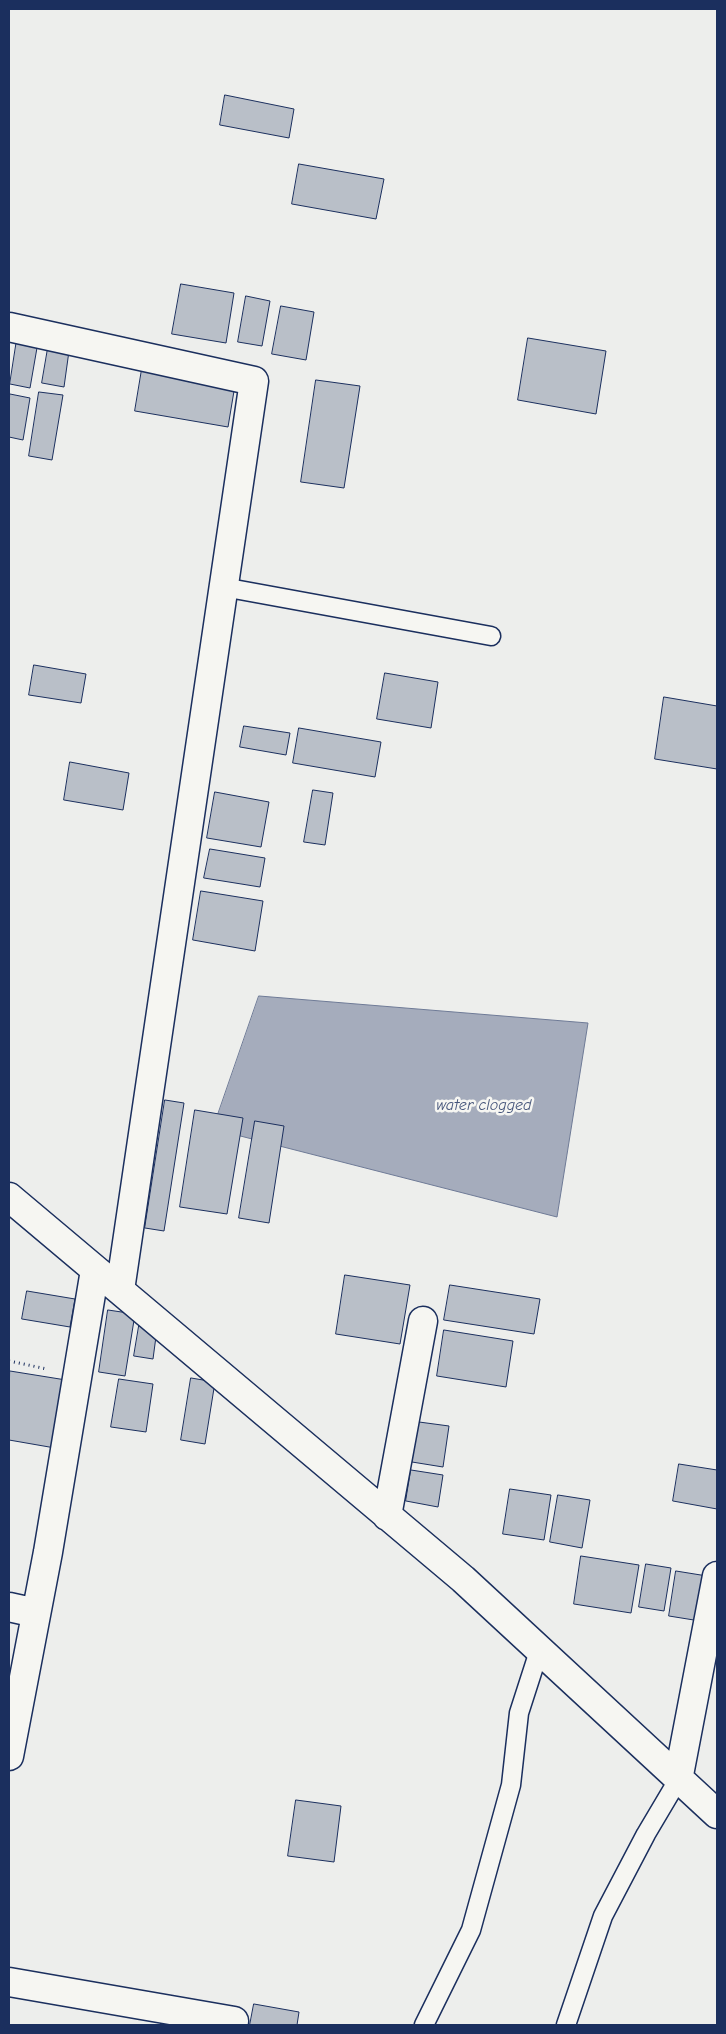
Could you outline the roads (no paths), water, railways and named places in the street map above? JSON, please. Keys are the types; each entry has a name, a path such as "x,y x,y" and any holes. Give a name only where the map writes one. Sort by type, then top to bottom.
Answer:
{"street":[{"path":"9,327 254,381 120,1290"},
{"path":"9,1197 463,1579 678,1780 717,1814"},
{"path":"9,1756 36,1613 95,1270"},
{"path":"387,1516 422,1321"},
{"path":"678,1780 717,1576"},
{"path":"9,1607 36,1613"},
{"path":"9,1982 234,2021"}],"lane":[{"path":"224,587 491,636"},
{"path":"424,2025 471,1930 511,1785 519,1713 539,1650"},
{"path":"566,2025 604,1916 646,1834 678,1780"}],"water":[{"name":"water clogged","path":"259,996 588,1023 557,1217 213,1129"}]}
